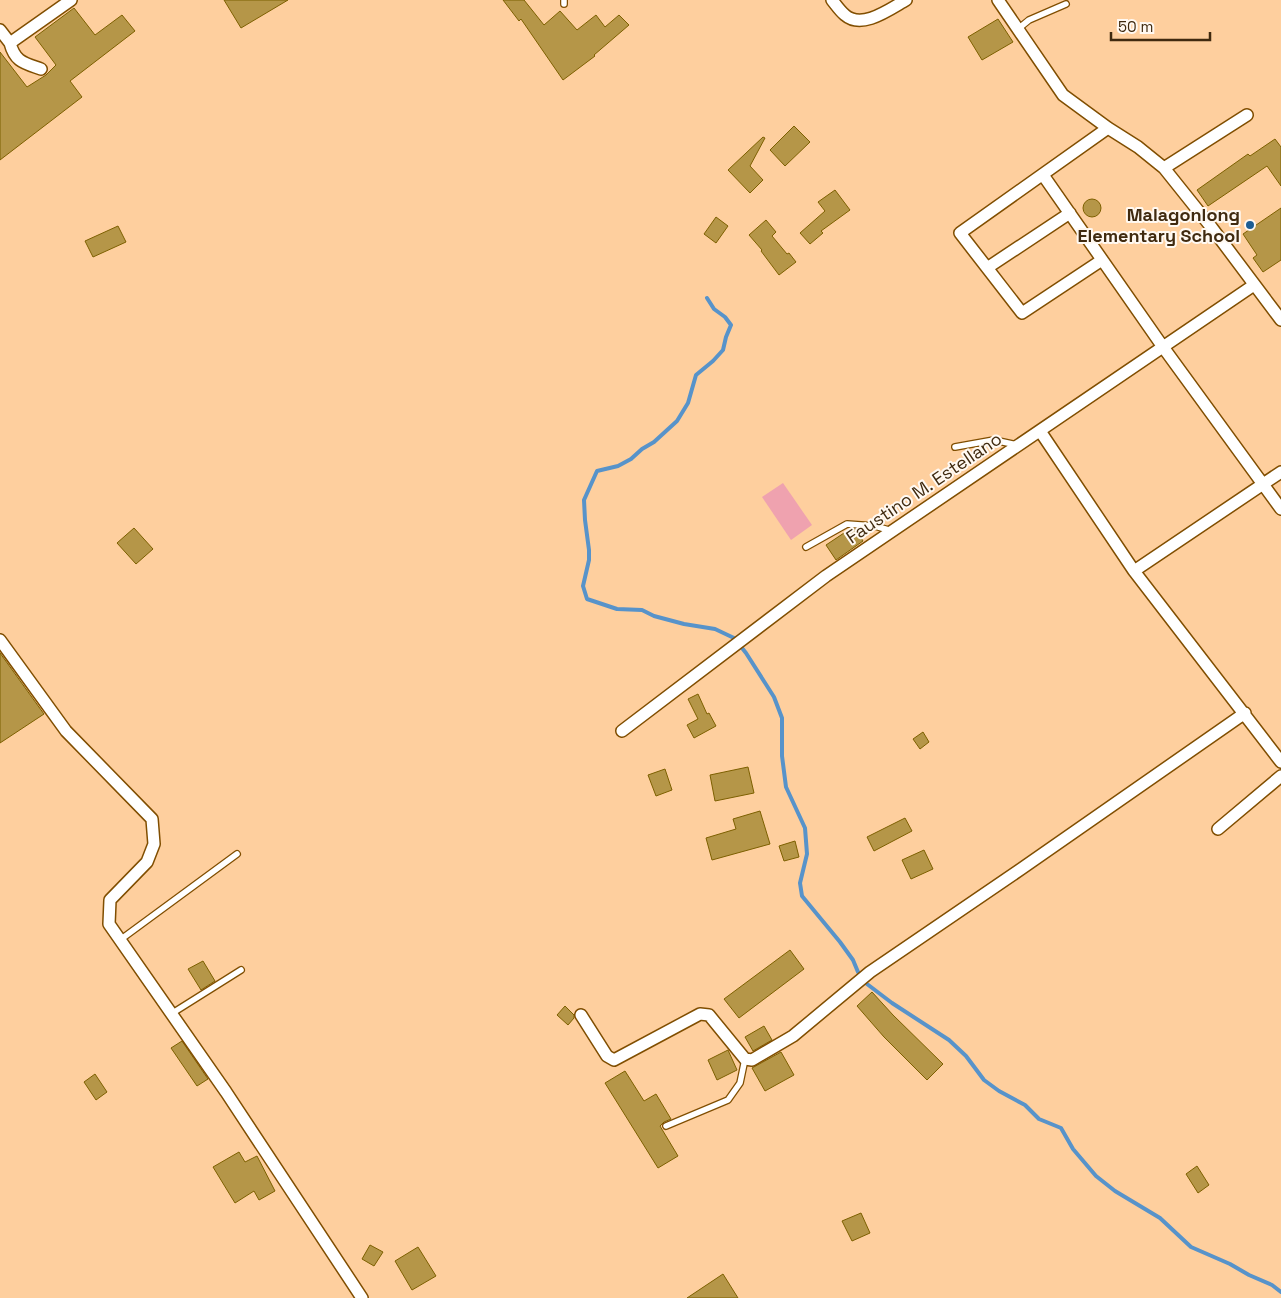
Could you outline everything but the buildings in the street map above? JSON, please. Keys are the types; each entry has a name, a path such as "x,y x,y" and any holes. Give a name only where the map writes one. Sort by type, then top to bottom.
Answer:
{"street":[{"path":"10,43 71,0"},
{"path":"832,0 846,16 862,20 875,17 906,0"},
{"path":"998,0 1063,95 1138,147 1164,168 1281,320"},
{"path":"0,30 10,43 16,58 41,69"},
{"path":"1164,168 1248,115"},
{"path":"1102,260 1022,313 960,233 1108,128"},
{"path":"1043,174 1163,347 1281,509"},
{"path":"987,268 1070,213"},
{"name":"Faustino M. Estellano","path":"622,731 826,576 1254,285"},
{"path":"1040,431 1134,571 1281,762"},
{"path":"1134,571 1281,472"},
{"path":"0,640 66,731 152,819 154,844 147,862 110,900 109,924 226,1092 362,1298"},
{"path":"581,1015 607,1056 614,1060 700,1014 709,1016 745,1059 752,1060 794,1036 870,972 1245,713"},
{"path":"1218,829 1281,776"}],"lane":[{"path":"1018,29 1030,20 1066,4"},
{"path":"955,447 994,440 1018,446"},
{"path":"806,547 847,524 875,526 892,531"},
{"path":"120,940 237,854"},
{"path":"171,1014 240,970"},
{"path":"666,1126 728,1100 740,1083 745,1059"}],"shaded area":[{"path":"783,483 812,525 791,540 762,497"}],"waterway":[{"path":"707,298 714,309 725,317 731,325 723,350 696,375 688,403 677,421 654,442 642,449 631,459 618,466 597,471 584,500 589,560 583,586 587,599 617,609 642,610 654,616 684,624 715,629 734,638 746,653 774,697 782,718 782,756 786,787 805,828 807,854 800,883 802,896 840,942 853,960 858,972"},
{"path":"867,984 892,1003 949,1040 966,1056 984,1080 999,1091 1025,1105 1039,1119 1061,1128 1073,1149 1096,1176 1115,1191 1160,1218 1191,1247 1230,1264 1272,1285 1281,1292"}],"place":[{"name":"Malagonlong Elementary School","path":"1250,225"}]}
